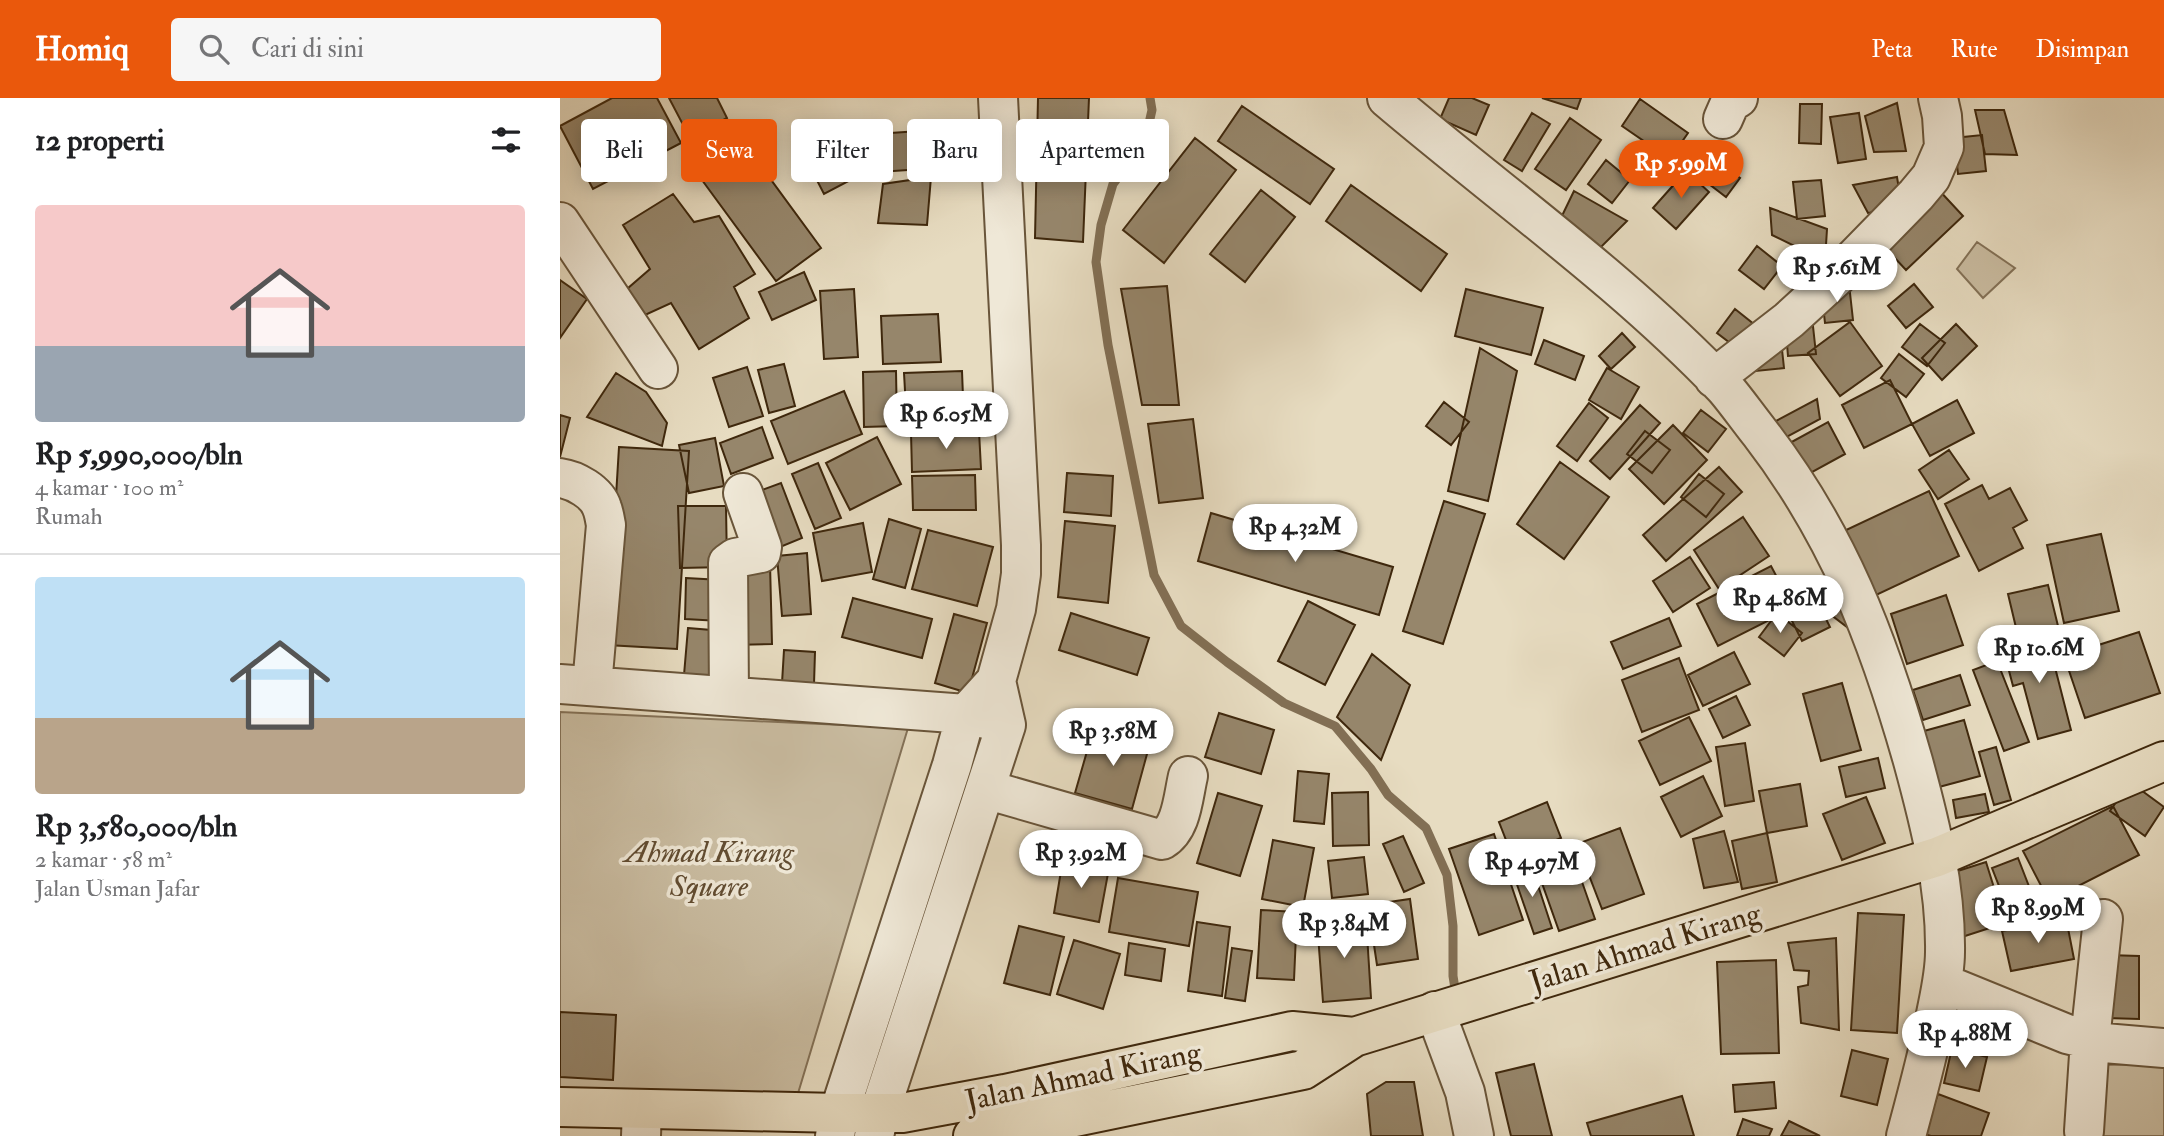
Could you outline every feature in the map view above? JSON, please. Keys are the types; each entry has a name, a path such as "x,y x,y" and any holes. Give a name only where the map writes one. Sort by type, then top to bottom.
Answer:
{"main road":[{"name":"Jalan Ahmad Kirang","path":"560,1107 641,1123 877,1125 902,1112 995,1120 1209,1090 1303,1070 1354,1037 1937,857 2164,761"},
{"name":"Jalan Ahmad Kirang","path":"995,1120 1202,1051 1292,1031 1354,1037"},
{"path":"1202,1051 1209,1090"}],"street":[{"path":"837,1125 966,714 996,681 1016,609 1021,574 998,98"},
{"path":"1387,98 1562,239 1662,325 1727,391 1779,458 1819,520 1849,579 1885,670 1923,798 1937,857 1945,927 1942,983 1928,1055 1906,1136"},
{"path":"1714,378 1789,320 1837,276 1931,177 1944,147 1938,98"},
{"path":"560,222 659,369"},
{"path":"560,478 568,479 595,496 602,507 606,525 576,685 966,714 1006,724"},
{"path":"729,696 728,564 736,558 761,553 762,547 743,493"},
{"path":"877,1125 1006,724 996,681"},
{"path":"985,789 1162,840 1171,834 1176,825 1188,775"},
{"path":"921,860 958,870"},
{"path":"2084,1131 2090,1040 2104,919"},
{"path":"1942,983 2067,1034 2104,1043 2164,1048"},
{"path":"1439,1010 1465,1092 1474,1136"}],"green space":[{"path":"1977,242 2015,268 1983,298 1957,269"},
{"name":"Ahmad Kirang Square","path":"560,712 908,728 796,1100 560,1089"},
{"path":"2164,1064 2164,1136 2098,1136 2097,1065"}],"building":[{"path":"612,98 657,98 681,143 667,150 667,119 581,119 581,166 560,126"},
{"path":"669,98 717,98 727,118 681,119"},
{"path":"1038,98 1089,98 1088,119 1038,119"},
{"path":"1449,98 1472,98 1489,105 1476,135 1440,119"},
{"path":"1542,98 1581,98 1577,109"},
{"path":"1640,99 1688,133 1670,159 1622,126"},
{"path":"1897,103 1906,151 1874,152 1865,116"},
{"path":"1800,104 1822,104 1821,144 1799,143"},
{"path":"1242,106 1334,169 1310,204 1218,141"},
{"path":"1975,110 2004,110 2017,155 1985,154"},
{"path":"1532,113 1550,124 1522,171 1504,160"},
{"path":"1859,113 1866,159 1838,163 1830,117"},
{"path":"1570,118 1601,140 1566,190 1535,169"},
{"path":"907,132 907,170 893,171 893,133"},
{"path":"1982,135 1986,171 1958,174 1954,138"},
{"path":"1195,138 1236,170 1164,263 1123,230 1161,182 1169,182 1169,171"},
{"path":"1606,160 1630,180 1612,203 1588,184"},
{"path":"1722,165 1740,178 1726,197 1709,184"},
{"path":"1686,171 1709,192 1676,229 1653,208"},
{"path":"1897,177 1902,208 1868,213 1853,185"},
{"path":"907,180 931,182 927,225 878,223 883,184"},
{"path":"1821,180 1825,216 1797,219 1793,182"},
{"path":"589,182 606,182 593,189"},
{"path":"703,182 773,182 821,248 776,281"},
{"path":"818,182 847,182 824,194"},
{"path":"1036,182 1086,182 1083,242 1035,238"},
{"path":"1351,185 1447,254 1421,291 1326,221"},
{"path":"1937,188 1963,216 1906,270 1880,242"},
{"path":"1261,190 1295,217 1245,282 1210,254"},
{"path":"1574,191 1627,221 1597,251 1559,222"},
{"path":"673,194 694,222 719,216 755,274 734,287 749,318 699,349 671,303 645,315 627,289 650,269 623,225"},
{"path":"1770,208 1827,229 1825,261 1772,235"},
{"path":"1757,246 1782,266 1764,289 1739,270"},
{"path":"804,272 816,300 772,320 759,292"},
{"path":"560,280 587,299 560,338"},
{"path":"1849,284 1853,320 1825,323 1821,287"},
{"path":"1914,284 1933,307 1906,328 1888,306"},
{"path":"1167,286 1179,405 1142,405 1121,289"},
{"path":"854,289 858,357 824,359 820,291"},
{"path":"1466,289 1543,308 1531,355 1455,336"},
{"path":"1735,309 1760,329 1742,352 1717,333"},
{"path":"938,314 941,362 883,364 881,316"},
{"path":"1812,317 1816,354 1788,356 1785,320"},
{"path":"1850,322 1882,366 1840,396 1808,353"},
{"path":"1920,324 1945,343 1927,366 1902,347"},
{"path":"1956,324 1977,346 1942,380 1922,358"},
{"path":"1780,331 1784,368 1756,371 1752,334"},
{"path":"1622,333 1635,347 1611,369 1599,356"},
{"path":"1544,340 1584,356 1575,380 1535,364"},
{"path":"1480,348 1517,371 1488,501 1448,491"},
{"path":"1899,354 1924,374 1906,397 1881,378"},
{"path":"784,364 795,406 769,413 758,370"},
{"path":"747,367 763,416 729,427 713,378"},
{"path":"1607,368 1639,387 1621,419 1589,400"},
{"path":"896,371 897,426 864,427 863,372"},
{"path":"962,371 964,423 907,426 904,373"},
{"path":"616,373 646,392 667,423 662,446 587,417"},
{"path":"1890,380 1912,424 1864,448 1842,405"},
{"path":"844,391 862,434 788,464 771,421"},
{"path":"1817,399 1820,419 1783,439 1774,422"},
{"path":"1957,400 1974,433 1930,456 1912,424"},
{"path":"1444,402 1469,422 1451,445 1426,426"},
{"path":"1589,403 1608,418 1577,461 1557,446"},
{"path":"1640,405 1660,423 1610,479 1590,461"},
{"path":"1701,410 1726,429 1708,452 1683,433"},
{"path":"560,415 570,418 560,457"},
{"path":"1193,419 1203,498 1159,503 1148,424"},
{"path":"1828,422 1845,454 1805,476 1788,444"},
{"path":"1673,425 1707,460 1664,504 1629,469"},
{"path":"762,427 773,458 731,474 720,443"},
{"path":"979,431 981,469 912,472 911,433"},
{"path":"1645,431 1670,450 1652,473 1627,454"},
{"path":"877,437 901,484 850,510 826,463"},
{"path":"715,438 724,486 689,493 679,445"},
{"path":"619,447 689,451 677,649 607,645"},
{"path":"1949,450 1969,479 1938,499 1919,470"},
{"path":"1560,462 1609,497 1564,559 1517,524"},
{"path":"818,463 841,518 815,529 792,474"},
{"path":"1719,467 1742,492 1666,561 1643,535"},
{"path":"1067,473 1113,476 1111,516 1064,512"},
{"path":"1699,474 1724,494 1706,517 1681,497"},
{"path":"975,475 976,510 913,510 912,476"},
{"path":"781,483 802,538 768,552 746,496"},
{"path":"1982,485 1989,499 2010,488 2027,520 2013,528 2023,548 1979,571 1945,504"},
{"path":"1929,491 1959,556 1874,596 1844,531"},
{"path":"1444,501 1485,514 1443,644 1403,631"},
{"path":"678,506 726,506 727,567 680,568"},
{"path":"1211,513 1393,567 1379,615 1198,561"},
{"path":"1743,517 1769,556 1719,589 1694,550"},
{"path":"889,519 921,529 905,588 873,579"},
{"path":"1065,521 1115,526 1108,603 1058,597"},
{"path":"863,523 872,572 822,581 813,533"},
{"path":"928,530 993,547 977,606 912,589"},
{"path":"2101,534 2119,611 2064,623 2047,545"},
{"path":"807,553 811,614 782,616 777,556"},
{"path":"1690,557 1710,588 1673,612 1653,581"},
{"path":"770,563 772,644 731,645 729,564"},
{"path":"1771,566 1793,608 1718,646 1697,604"},
{"path":"686,578 721,580 720,621 685,619"},
{"path":"1840,584 1865,604 1847,627 1822,608"},
{"path":"2048,585 2058,626 2018,636 2008,594"},
{"path":"1946,595 1963,645 1907,664 1891,614"},
{"path":"853,598 932,619 922,658 842,637"},
{"path":"1308,601 1355,625 1325,685 1278,661"},
{"path":"1819,605 1830,627 1802,641 1791,619"},
{"path":"1071,613 1149,638 1137,675 1059,650"},
{"path":"1777,613 1802,633 1784,656 1759,637"},
{"path":"954,614 987,623 968,693 935,683"},
{"path":"1669,618 1681,646 1623,669 1611,642"},
{"path":"688,628 723,631 719,678 684,675"},
{"path":"2139,632 2160,693 2085,718 2064,656"},
{"path":"2047,636 2071,730 2038,739 2023,683 2013,686 2003,648"},
{"path":"784,650 815,652 814,684 782,683"},
{"path":"1734,652 1750,684 1703,706 1688,675"},
{"path":"1372,654 1410,685 1381,760 1337,717"},
{"path":"1679,658 1699,710 1642,732 1622,680"},
{"path":"1997,661 2029,742 2004,751 1973,670"},
{"path":"1960,675 1970,705 1923,720 1913,690"},
{"path":"1842,683 1861,750 1821,761 1803,694"},
{"path":"1736,696 1750,725 1723,738 1709,709"},
{"path":"1219,713 1274,730 1261,774 1205,757"},
{"path":"1689,717 1711,761 1660,785 1639,741"},
{"path":"1964,720 1980,776 1939,787 1924,731"},
{"path":"1094,727 1150,743 1132,809 1075,793"},
{"path":"1745,743 1754,801 1725,806 1716,747"},
{"path":"1996,747 2011,800 1994,805 1979,752"},
{"path":"1878,758 1885,788 1846,797 1839,767"},
{"path":"1298,771 1329,774 1324,824 1294,821"},
{"path":"1703,776 1722,816 1681,837 1661,797"},
{"path":"2130,782 2164,807 2145,836 2110,811"},
{"path":"1800,784 1807,826 1767,833 1759,791"},
{"path":"1368,792 1369,845 1333,846 1332,793"},
{"path":"1218,793 1262,806 1240,876 1197,863"},
{"path":"1985,794 1989,812 1956,818 1953,800"},
{"path":"1866,797 1885,843 1842,860 1823,814"},
{"path":"1547,802 1561,838 1513,858 1499,822"},
{"path":"2113,806 2139,855 2049,901 2023,851"},
{"path":"1620,828 1644,894 1602,909 1577,844"},
{"path":"1724,831 1738,882 1704,888 1693,839"},
{"path":"1767,833 1777,882 1742,889 1732,841"},
{"path":"1494,834 1523,920 1479,935 1449,849"},
{"path":"1403,836 1424,883 1404,892 1383,844"},
{"path":"1273,840 1314,848 1303,907 1262,899"},
{"path":"1568,842 1595,919 1559,931 1532,855"},
{"path":"1364,857 1368,894 1332,898 1328,861"},
{"path":"2018,858 2039,912 2013,922 1992,868"},
{"path":"1063,859 1109,868 1099,922 1054,913"},
{"path":"1986,862 2005,923 1962,937 1942,876"},
{"path":"1531,864 1552,928 1534,934 1512,870"},
{"path":"1118,878 1198,892 1189,946 1109,932"},
{"path":"1410,899 1418,959 1377,965 1368,905"},
{"path":"1261,910 1297,912 1294,980 1257,978"},
{"path":"1858,913 1904,915 1897,1033 1851,1030"},
{"path":"1366,918 1371,998 1323,1002 1317,921"},
{"path":"2066,918 2074,959 2011,971 2002,931"},
{"path":"1197,922 1230,927 1222,996 1188,991"},
{"path":"1019,926 1064,937 1050,995 1004,983"},
{"path":"1836,938 1839,1030 1801,1023 1798,987 1808,985 1809,971 1794,970 1788,943"},
{"path":"1074,940 1120,954 1103,1009 1057,994"},
{"path":"1129,943 1165,949 1161,981 1125,975"},
{"path":"1232,948 1252,951 1245,1001 1225,998"},
{"path":"2107,955 2139,956 2139,1019 2106,1018"},
{"path":"1776,960 1779,1053 1721,1054 1717,962"},
{"path":"1962,999 1994,1014 1986,1031 1954,1016"},
{"path":"560,1012 616,1015 613,1080 560,1077"},
{"path":"1952,1048 1987,1057 1979,1091 1944,1083"},
{"path":"1852,1050 1888,1059 1877,1105 1841,1096"},
{"path":"1534,1064 1552,1136 1511,1136 1496,1073"},
{"path":"1386,1082 1414,1082 1423,1136 1371,1136 1367,1094"},
{"path":"1774,1082 1776,1108 1735,1112 1733,1085"},
{"path":"1938,1094 1989,1113 1981,1136 1924,1134"},
{"path":"1682,1096 1694,1136 1591,1136 1587,1123"},
{"path":"1743,1119 1772,1129 1769,1136 1737,1136"},
{"path":"1789,1121 1820,1136 1781,1136"}],"waterway":[{"path":"1150,98 1152,110 1145,141 1113,184 1101,225 1096,262 1108,345 1154,575 1181,626 1284,703 1335,726 1371,769 1388,795 1426,828 1447,875 1453,926 1453,976 1456,995"}]}
